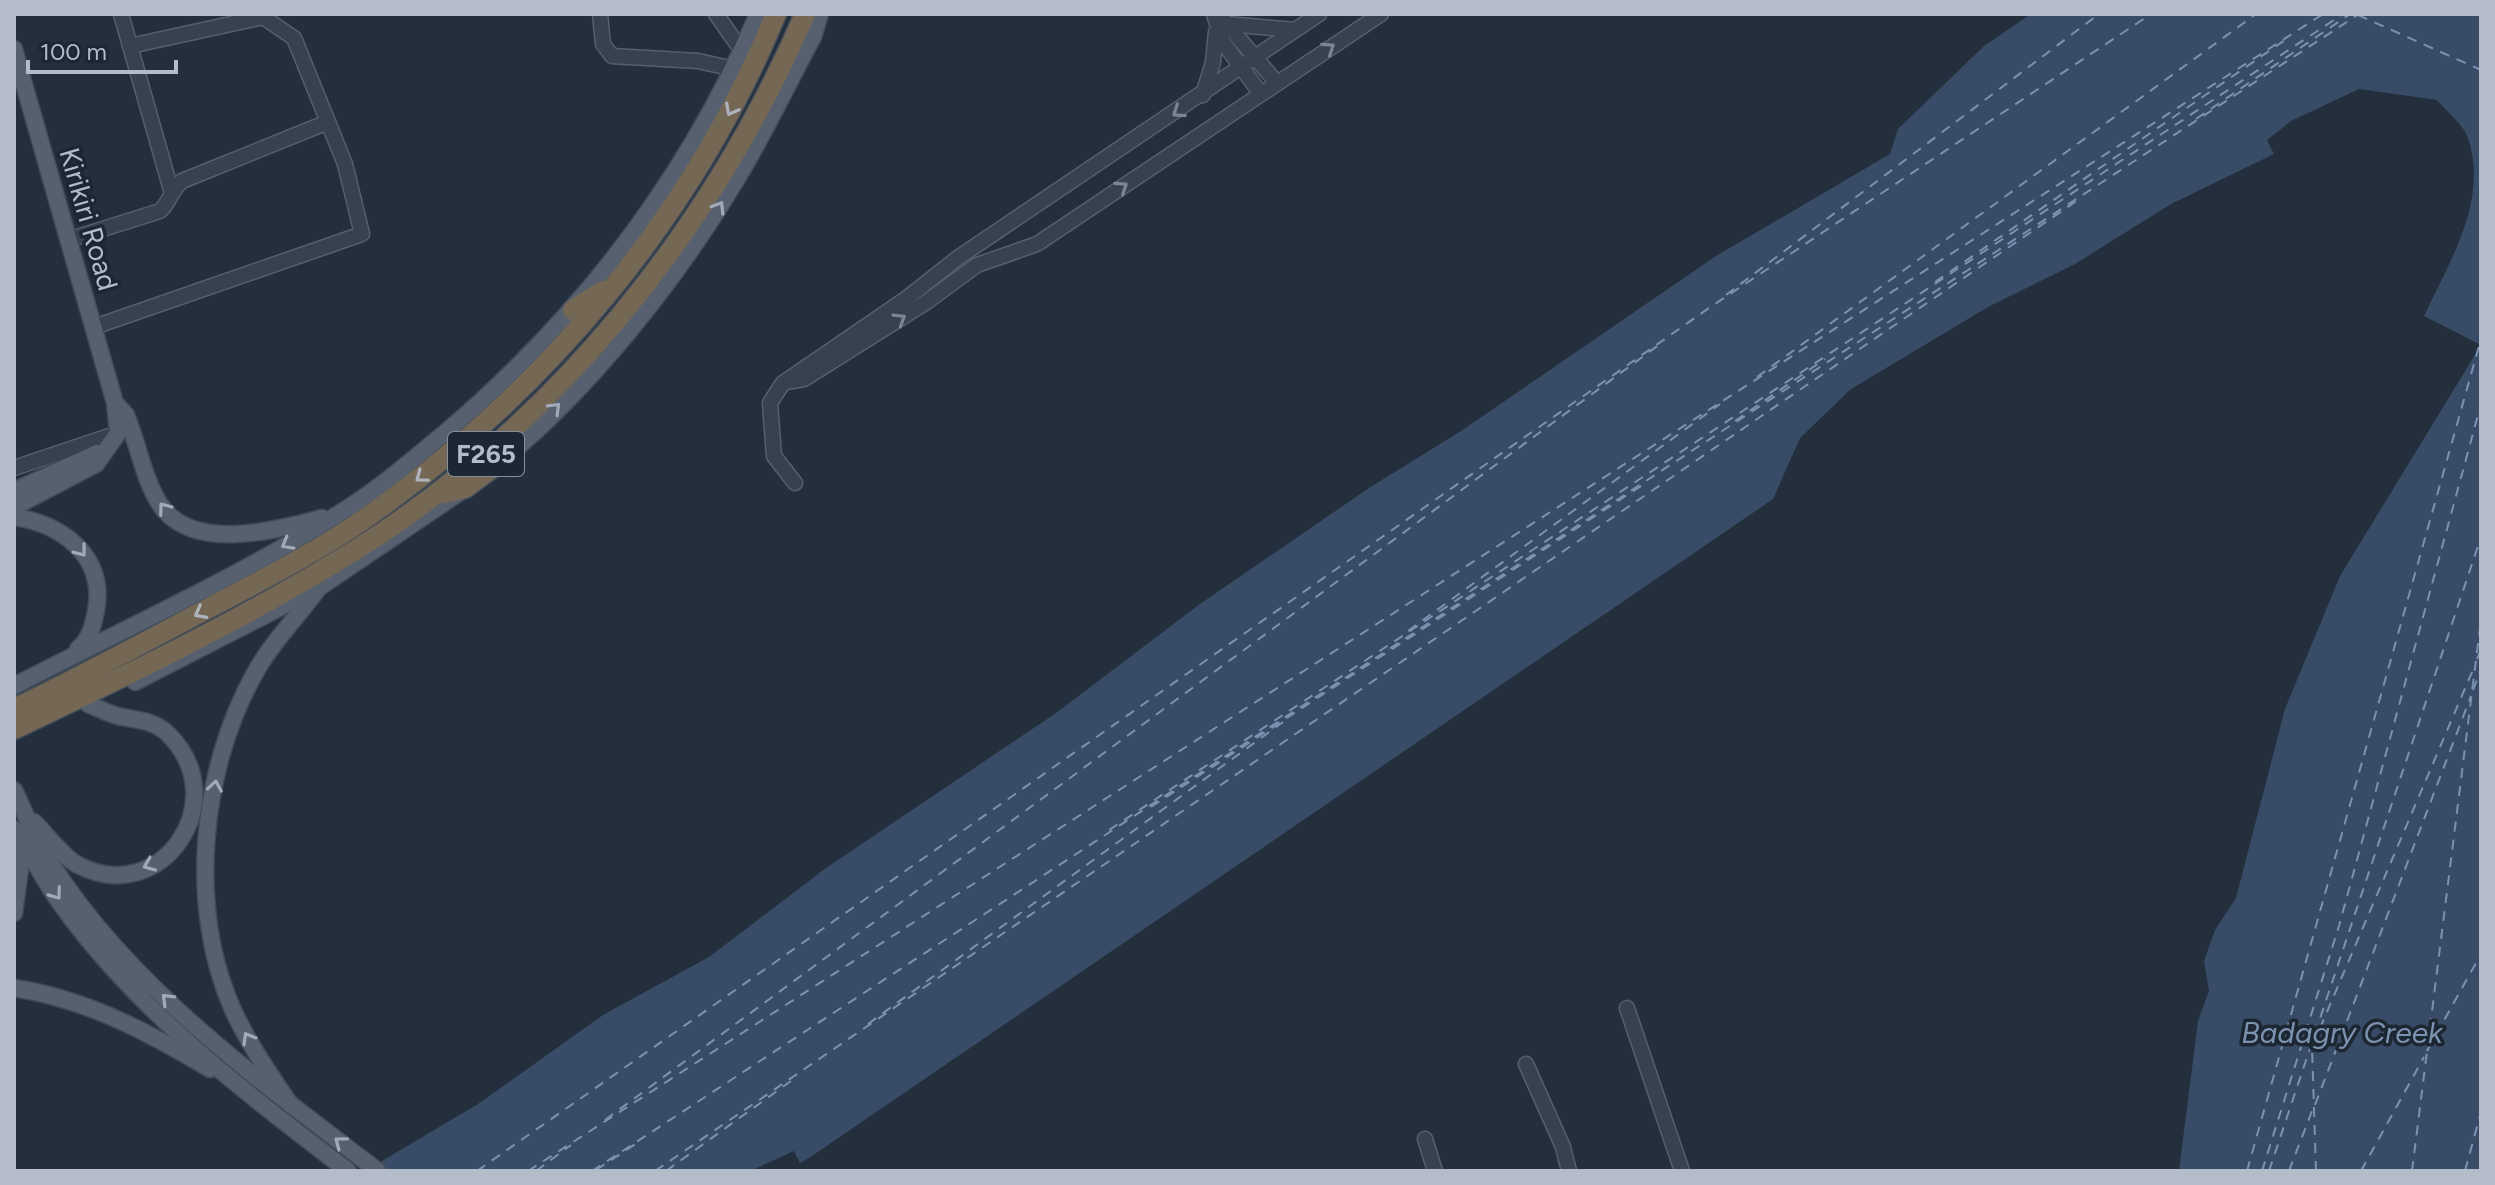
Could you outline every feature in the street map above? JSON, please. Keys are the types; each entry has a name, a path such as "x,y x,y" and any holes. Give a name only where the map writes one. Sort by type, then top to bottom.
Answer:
{"highway":[{"name":"F265","path":"14,709 238,593 367,517 481,429 669,211 706,153 760,53 776,14"},
{"name":"F265","path":"14,729 253,609 440,499 495,456 629,305 696,214 772,100 792,61 805,14"},
{"path":"577,318 615,272"},
{"path":"440,499 465,488 495,456"}],"main road":[{"path":"615,272 734,69 758,14"},
{"path":"813,37 820,14"},
{"path":"792,61 830,14"},
{"name":"Kirikiri Road","path":"14,49 115,403"},
{"path":"14,686 204,591 342,512 406,465 577,318"},
{"path":"115,403 126,415 158,502 187,530 233,534 306,522 342,512"},
{"path":"14,507 96,464 118,433 115,403"},
{"path":"14,491 110,448"},
{"path":"14,739 320,587 440,499"},
{"path":"14,517 48,524 67,536 82,549 97,582 98,599 86,643 66,659"},
{"path":"295,1108 244,1033 221,976 209,913 208,852 216,780 229,728 256,669 320,587"},
{"path":"28,816 74,864 95,872 117,874 160,862 187,832 194,810 195,788 190,763 179,747 153,723 120,717 88,704"},
{"path":"15,792 36,838 59,873 140,971 201,1031 378,1171"},
{"path":"14,832 20,869 14,913"},
{"path":"14,832 53,892 117,969 175,1029 348,1171"},
{"path":"14,988 67,1000 124,1021 252,1095"}],"street":[{"path":"68,240 160,211 167,204 171,190 121,14"},
{"path":"600,14 603,44 612,56 698,61 734,69"},
{"path":"716,14 742,51"},
{"path":"795,483 774,456 770,403 783,383 907,298 959,257 1319,14"},
{"path":"783,383 804,379 928,301 977,265 1037,244 1381,14"},
{"path":"94,327 362,234 345,164 294,38 262,15 130,46"},
{"path":"1219,20 1295,30"},
{"path":"1219,20 1257,56 1277,83"},
{"path":"1219,20 1222,41 1261,94"},
{"path":"1203,95 1213,62 1219,20"},
{"path":"171,190 182,181 328,122"},
{"path":"16,462 118,433"},
{"path":"1627,1008 1682,1171"},
{"path":"1526,1064 1563,1147 1569,1171"},
{"path":"1425,1139 1435,1171"}],"water":[{"path":"2031,14 2481,14 2481,345 2424,316 2454,253 2470,208 2474,185 2473,162 2466,133 2437,100 2359,89 2291,121 2267,140 2274,154 2171,204 2075,264 1988,307 1851,389 1800,438 1773,499 800,1163 794,1151 750,1171 372,1171 382,1161 478,1104 603,1015 709,957 826,868 1056,713 1200,604 1369,488 1461,431 1716,256 1890,154 1898,129 1984,46"},
{"name":"Badagry Creek","path":"2481,345 2481,1171 2179,1171 2198,1021 2209,991 2204,961 2215,930 2236,898 2285,709 2340,576"}],"ferry route":[{"path":"1726,295 2099,14"},
{"path":"477,1171 1709,308 2151,14"},
{"path":"1757,377 2256,14"},
{"path":"528,1171 2323,14"},
{"path":"1109,830 2343,14"},
{"path":"2196,119 2350,14"},
{"path":"592,1171 2359,14"},
{"path":"2358,15 2481,70"},
{"path":"1935,282 2285,40"},
{"path":"655,1171 2078,200"},
{"path":"2247,1171 2481,339"},
{"path":"605,1120 1660,344"},
{"path":"1735,421 1825,359"},
{"path":"1408,631 1720,404"},
{"path":"2262,1171 2339,926 2481,404"},
{"path":"1151,807 1647,482"},
{"path":"2269,1171 2481,537"},
{"path":"2412,1171 2481,620"},
{"path":"2477,659 2481,650"},
{"path":"2316,1171 2312,1047 2475,665"},
{"path":"2473,690 2481,669"},
{"path":"2315,1105 2471,696"},
{"path":"868,1024 1283,722"},
{"path":"2427,1051 2481,954"},
{"path":"2361,1171 2424,1057"},
{"path":"666,1171 795,1078"},
{"path":"2289,1171 2312,1111"},
{"path":"2465,1171 2481,1112"},
{"path":"596,1170 640,1141"},
{"path":"536,1171 571,1145"}]}
